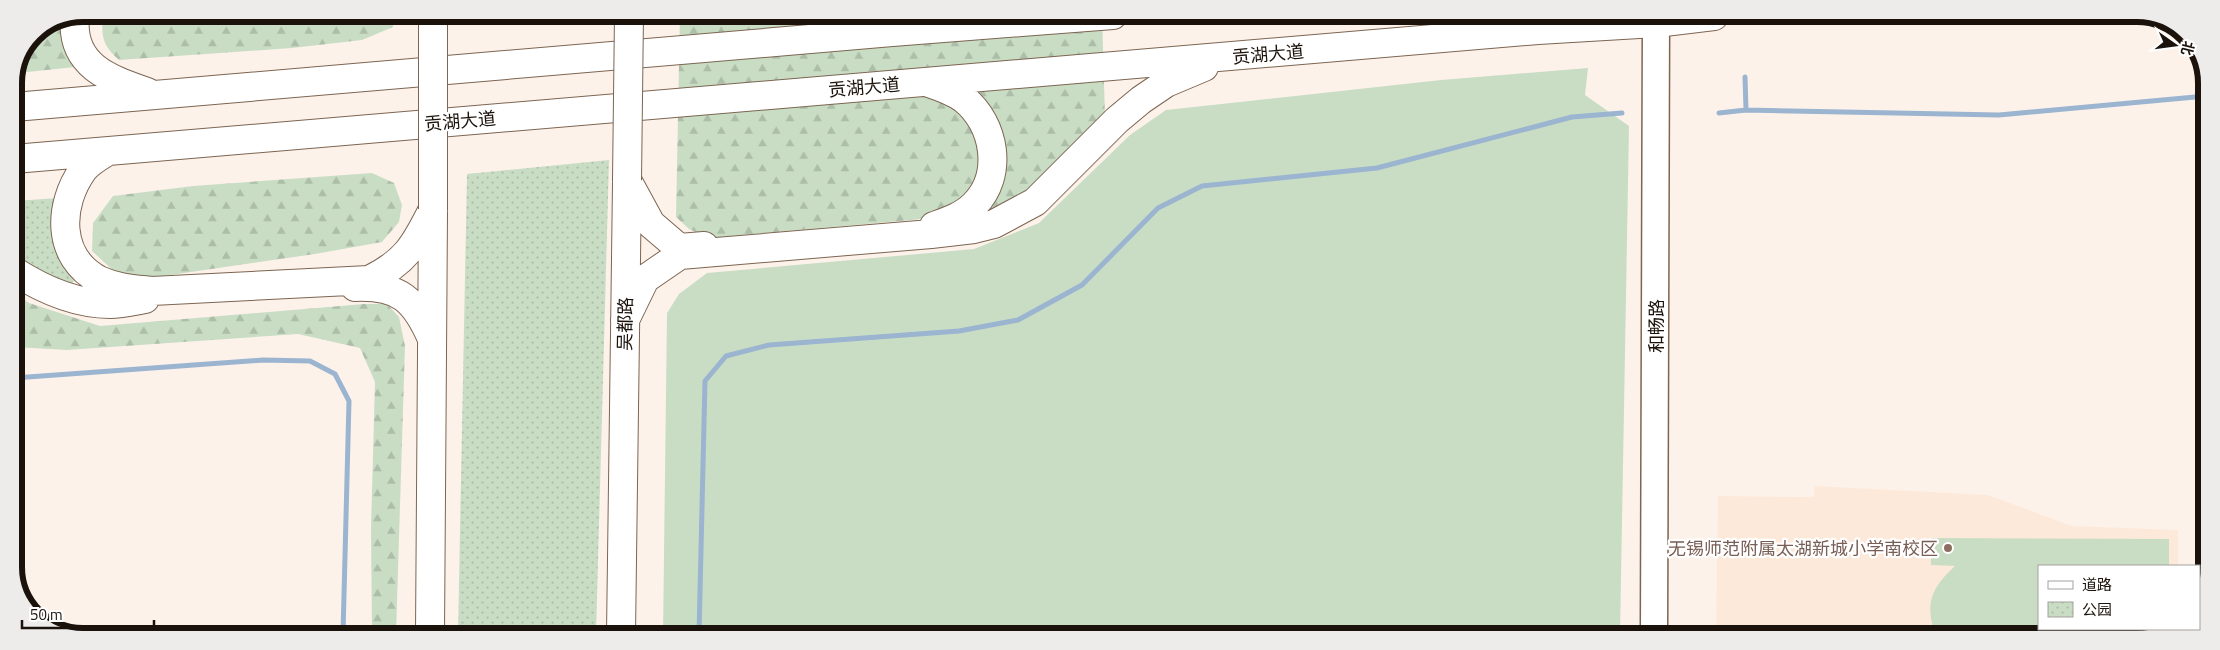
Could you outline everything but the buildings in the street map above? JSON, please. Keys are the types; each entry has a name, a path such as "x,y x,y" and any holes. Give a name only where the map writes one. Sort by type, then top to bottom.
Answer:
{"main road":[{"path":"430,628 433,22"},
{"name":"吴都路","path":"621,628 629,22"},
{"path":"922,29 935,22"},
{"path":"22,106 1017,22"},
{"name":"贡湖大道","path":"22,158 1628,22"},
{"path":"76,23 78,42 84,59 100,73 156,95"},
{"path":"625,320 645,279 680,255 931,234 974,229 994,224 1035,202 1117,120 1166,82 1234,56"},
{"path":"627,180 651,224 679,248 934,227 956,218 974,205 986,188 992,170 994,150 988,132 965,100 948,90 925,82"},
{"path":"108,151 84,168 71,190 65,211 64,233 72,253 82,267 99,280 123,288 152,291 369,280 387,271 405,257 419,236 433,208"},
{"path":"22,276 34,284 60,295 110,304 151,298 369,287 392,290 420,312 432,339"}],"street":[{"name":"和畅路","path":"1654,628 1662,22"},
{"name":"和畅路","path":"1662,22 1662,628"}],"shaded area":[{"name":"无锡师范附属太湖新城小学南校区","path":"1815,486 1988,495 2072,526 2178,530 2178,565 2038,565 2038,628 1716,628 1718,496 1814,497"}],"green space":[{"path":"102,22 393,22 393,27 362,40 292,48 119,60 106,45"},
{"path":"680,22 1102,22 1105,117 1032,190 989,213 709,238 689,229 676,217"},
{"path":"71,24 75,67 24,72 27,60 40,40 60,27"},
{"path":"1588,68 1585,95 1629,126 1620,628 663,628 667,313 679,294 707,273 974,249 1039,223 1130,135 1166,110 1441,80"},
{"path":"609,160 596,628 458,628 467,174"},
{"path":"372,173 394,183 402,205 399,222 382,242 315,254 150,278 116,273 92,251 93,223 113,196 193,186"},
{"path":"58,198 78,275 72,283 57,283 22,260 22,200"},
{"path":"22,298 29,303 100,326 364,304 387,304 399,317 405,346 396,628 372,628 371,528 375,382 360,348 298,334 67,350 23,347"},
{"path":"1931,538 2169,539 2169,565 2038,565 2038,628 1933,628 1930,606 1932,597 1940,582 1955,566 1931,565"}],"waterway":[{"path":"1745,77 1746,110"},
{"path":"1719,113 1746,110 1999,115 2197,97"},
{"path":"699,628 705,381 726,356 769,345 959,331 1018,320 1082,285 1158,208 1202,186 1377,168 1572,117 1622,113"},
{"path":"23,377 263,360 310,361 335,374 349,401 343,628"}],"place":[{"name":"无锡师范附属太湖新城小学南校区","path":"1948,548"}]}
